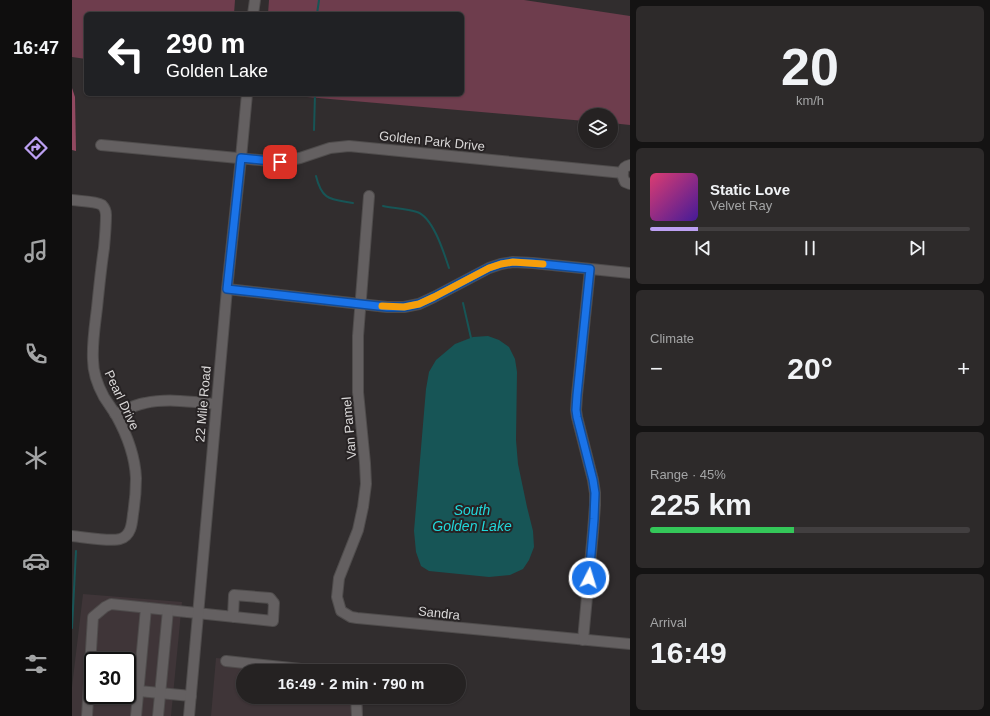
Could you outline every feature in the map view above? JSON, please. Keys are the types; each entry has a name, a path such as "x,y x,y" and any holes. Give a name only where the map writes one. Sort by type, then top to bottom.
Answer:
{"street":[{"path":"253,12 255,0"},
{"name":"22 Mile Road","path":"189,716 216,404 247,96"},
{"name":"Golden Park Drive","path":"101,145 280,162 300,158 330,148 349,146 622,173"},
{"path":"630,165 628,165 622,173 625,182 630,184"},
{"name":"Van Pamel","path":"344,564 358,530 366,484 358,392 358,336 369,196"},
{"name":"Pearl Drive","path":"72,200 94,202 102,205 106,215 92,349 94,369 99,386 125,435 133,458 136,477 134,508 128,534 122,539 111,540 72,536"},
{"path":"227,289 387,307 404,307 419,304 489,268 513,262 630,273"},
{"path":"583,640 595,499 593,480 576,410 590,269"},
{"path":"115,414 143,403 154,401 167,400 216,404"},
{"name":"Sandra","path":"344,564 339,578 337,597 341,611 351,617 630,644"},
{"path":"87,716 93,617 104,607 111,604 233,617"},
{"path":"136,716 146,608"},
{"path":"158,716 168,610"},
{"path":"226,661 254,664"},
{"path":"139,691 191,696"},
{"path":"356,704 357,716"}],"shaded area":[{"path":"72,0 235,0 234,12 84,12 84,59 72,57"},
{"path":"269,0 524,0 630,16 630,125 618,124 618,108 578,108 578,120 295,96 464,96 464,12 268,12"},
{"path":"72,88 75,97 76,151 72,150"},
{"path":"83,594 182,602 171,716 72,716 72,687"},
{"path":"216,658 284,664 236,664 236,704 363,704 363,716 211,716"}],"water":[{"name":"South Golden Lake","path":"488,336 499,340 509,347 515,359 517,372 516,440 518,464 533,531 534,547 529,560 523,569 510,575 489,577 429,571 421,566 416,552 414,531 426,389 429,372 436,360 455,344 473,337"}],"waterway":[{"path":"317,12 319,0"},
{"path":"314,130 315,96"},
{"path":"316,176 321,190 328,197 339,201 353,203"},
{"path":"383,206 413,211 423,215 437,236 449,268"},
{"path":"463,303 471,338"},
{"path":"72,628 76,551"}],"slow traffic":[{"path":"382,306 404,307 419,304 489,268 501,264 513,262 543,264"}],"route":[{"path":"280,162 241,158 227,289 387,307 404,307 419,304 489,268 501,264 513,262 532,263 590,269 576,410 595,493 589,578"}]}
